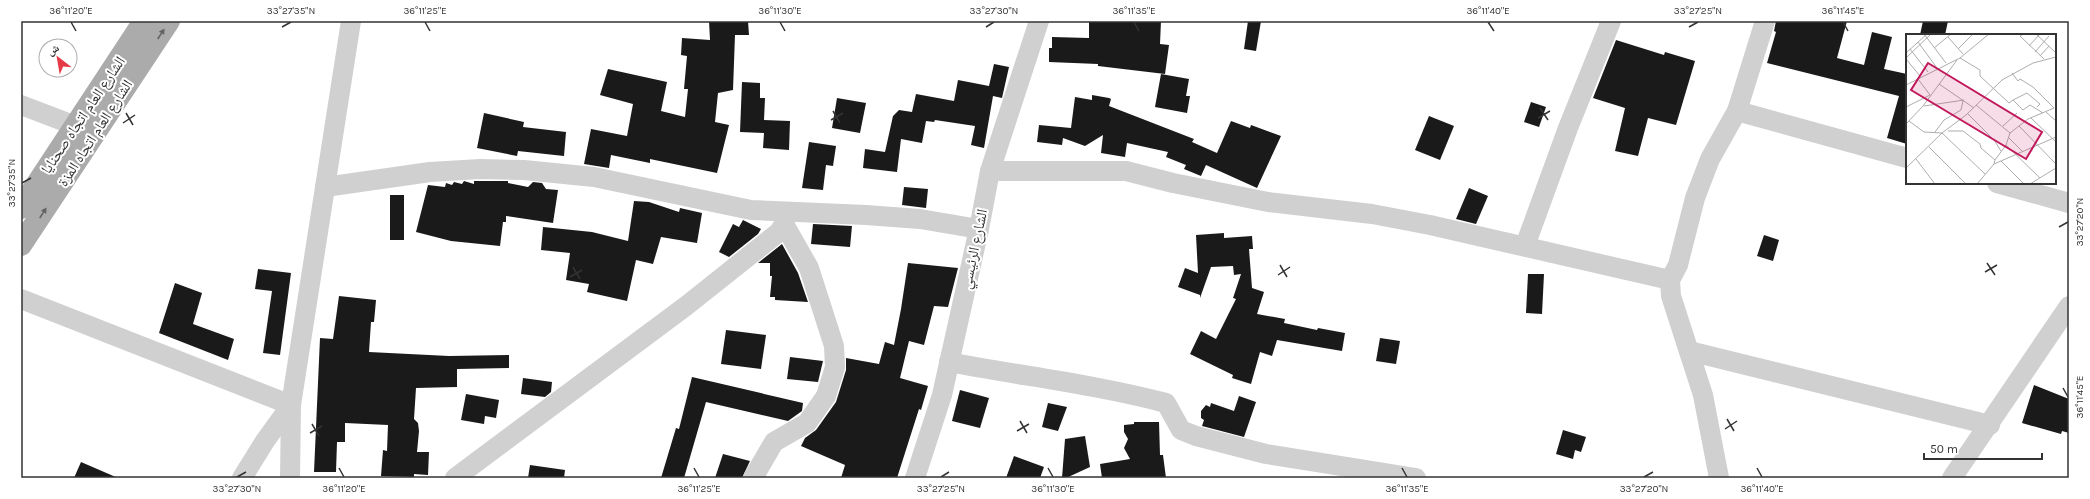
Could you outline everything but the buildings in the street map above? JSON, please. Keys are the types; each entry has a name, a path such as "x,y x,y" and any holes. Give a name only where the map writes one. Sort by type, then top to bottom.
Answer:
{"main road":[{"name":"الشارع العام اتجاه صحنايا","path":"21,208 76,126 139,49 144,21"},
{"name":"الشارع العام اتجاه المزة","path":"21,246 139,49 169,21"}],"street":[{"path":"290,478 292,405 351,21"},
{"name":"الشارع الرئيسي","path":"915,478 942,395 979,229 990,171 1039,21"},
{"path":"1525,246 1568,128 1611,21"},
{"path":"1722,477 1703,395 1671,296 1670,280 1678,265 1695,198 1710,159 1737,111 1765,21"},
{"path":"21,105 76,126"},
{"path":"1737,111 1906,158"},
{"path":"325,187 430,172 480,169 524,170 594,177 785,218 866,215 920,220 979,229"},
{"path":"990,171 1126,171 1172,183 1268,202 1372,214 1525,246 1670,280"},
{"path":"2001,184 2069,203"},
{"path":"455,478 686,306 779,232 785,218"},
{"path":"753,478 774,442 807,423 826,396 836,367 834,346 809,268 785,218"},
{"path":"21,299 292,405"},
{"path":"1952,478 1990,425 2069,306"},
{"path":"1689,351 1990,425"},
{"path":"949,362 1116,390 1166,403 1181,430 1196,436 1266,454 1416,478"},
{"path":"242,478 264,441 292,405"}]}
